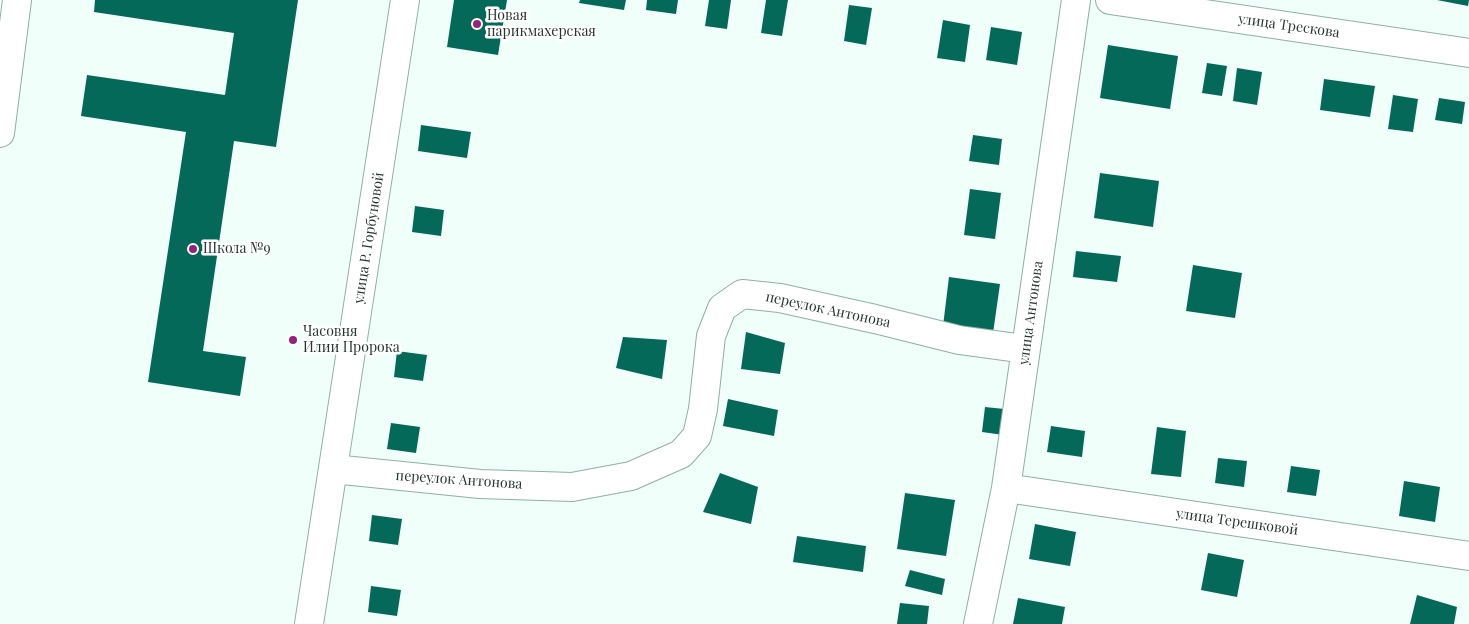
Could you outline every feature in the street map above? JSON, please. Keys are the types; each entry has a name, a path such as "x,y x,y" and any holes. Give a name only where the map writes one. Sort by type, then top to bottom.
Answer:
{"street":[{"path":"0,133 18,0"},
{"name":"улица Р. Горбуновой","path":"309,624 405,0"},
{"name":"улица Антонова","path":"978,624 1006,488 1076,0"},
{"name":"улица Трескова","path":"1110,0 1469,53"},
{"name":"переулок Антонова","path":"333,469 480,484 572,487 631,476 681,454 697,436 703,409 711,336 722,308 742,294 790,300 959,340 1026,349"},
{"name":"улица Терешковой","path":"1006,488 1469,556"}],"building":[{"name":"Школа №9","path":"95,0 298,0 276,147 234,141 203,351 246,357 240,396 148,382 186,132 81,116 87,75 225,95 234,33 94,12"},
{"name":"Новая парикмахерская","path":"454,0 507,0 498,55 447,47"},
{"path":"580,0 626,0 624,10 579,3"},
{"path":"647,0 678,0 676,14 646,10"},
{"path":"709,0 731,0 727,29 705,26"},
{"path":"766,0 788,0 782,36 761,33"},
{"path":"1437,0 1469,0 1468,6"},
{"path":"849,5 872,8 866,45 844,41"},
{"path":"943,20 970,25 965,62 937,58"},
{"path":"991,27 1022,32 1017,65 986,60"},
{"path":"1108,45 1178,56 1170,109 1100,98"},
{"path":"1207,63 1227,66 1222,96 1202,93"},
{"path":"1237,68 1262,72 1257,105 1233,101"},
{"path":"1324,79 1375,86 1370,117 1320,110"},
{"path":"1393,95 1418,99 1413,132 1388,129"},
{"path":"1439,98 1465,102 1462,124 1435,120"},
{"path":"421,125 471,132 467,158 418,151"},
{"path":"973,135 1002,139 999,165 969,161"},
{"path":"1100,173 1159,181 1153,227 1094,218"},
{"path":"970,189 1001,193 995,239 964,235"},
{"path":"415,206 444,210 441,236 412,232"},
{"path":"1076,251 1121,256 1117,282 1073,277"},
{"path":"1193,265 1242,273 1235,318 1186,311"},
{"path":"949,277 1000,284 993,333 943,326"},
{"path":"746,332 785,343 780,374 741,369"},
{"path":"623,337 667,340 662,379 616,368"},
{"path":"397,351 427,355 423,381 394,377"},
{"path":"728,399 778,410 774,436 723,426"},
{"path":"985,407 1014,410 1011,436 982,432"},
{"path":"391,423 420,427 416,453 387,449"},
{"path":"1051,426 1085,431 1082,457 1047,452"},
{"path":"1157,427 1186,431 1181,477 1151,474"},
{"path":"1218,458 1247,461 1244,487 1215,483"},
{"path":"1291,466 1320,470 1316,496 1287,492"},
{"path":"720,473 758,487 751,524 703,512"},
{"path":"1404,481 1440,487 1435,522 1399,516"},
{"path":"905,493 955,500 946,556 897,549"},
{"path":"372,515 402,519 398,545 369,541"},
{"path":"1035,524 1076,532 1070,566 1029,559"},
{"path":"797,536 866,546 863,572 793,562"},
{"path":"1208,553 1244,560 1237,597 1201,590"},
{"path":"910,570 945,579 942,595 905,586"},
{"path":"371,586 401,590 397,616 368,612"},
{"path":"1417,595 1457,607 1454,624 1410,624"},
{"path":"1018,598 1065,607 1062,624 1013,624"},
{"path":"900,603 929,606 927,624 897,624"}],"place":[{"name":"Новая парикмахерская","path":"477,24"},
{"name":"Школа №9","path":"193,249"},
{"name":"Часовня Илии Пророка","path":"293,340"}]}
